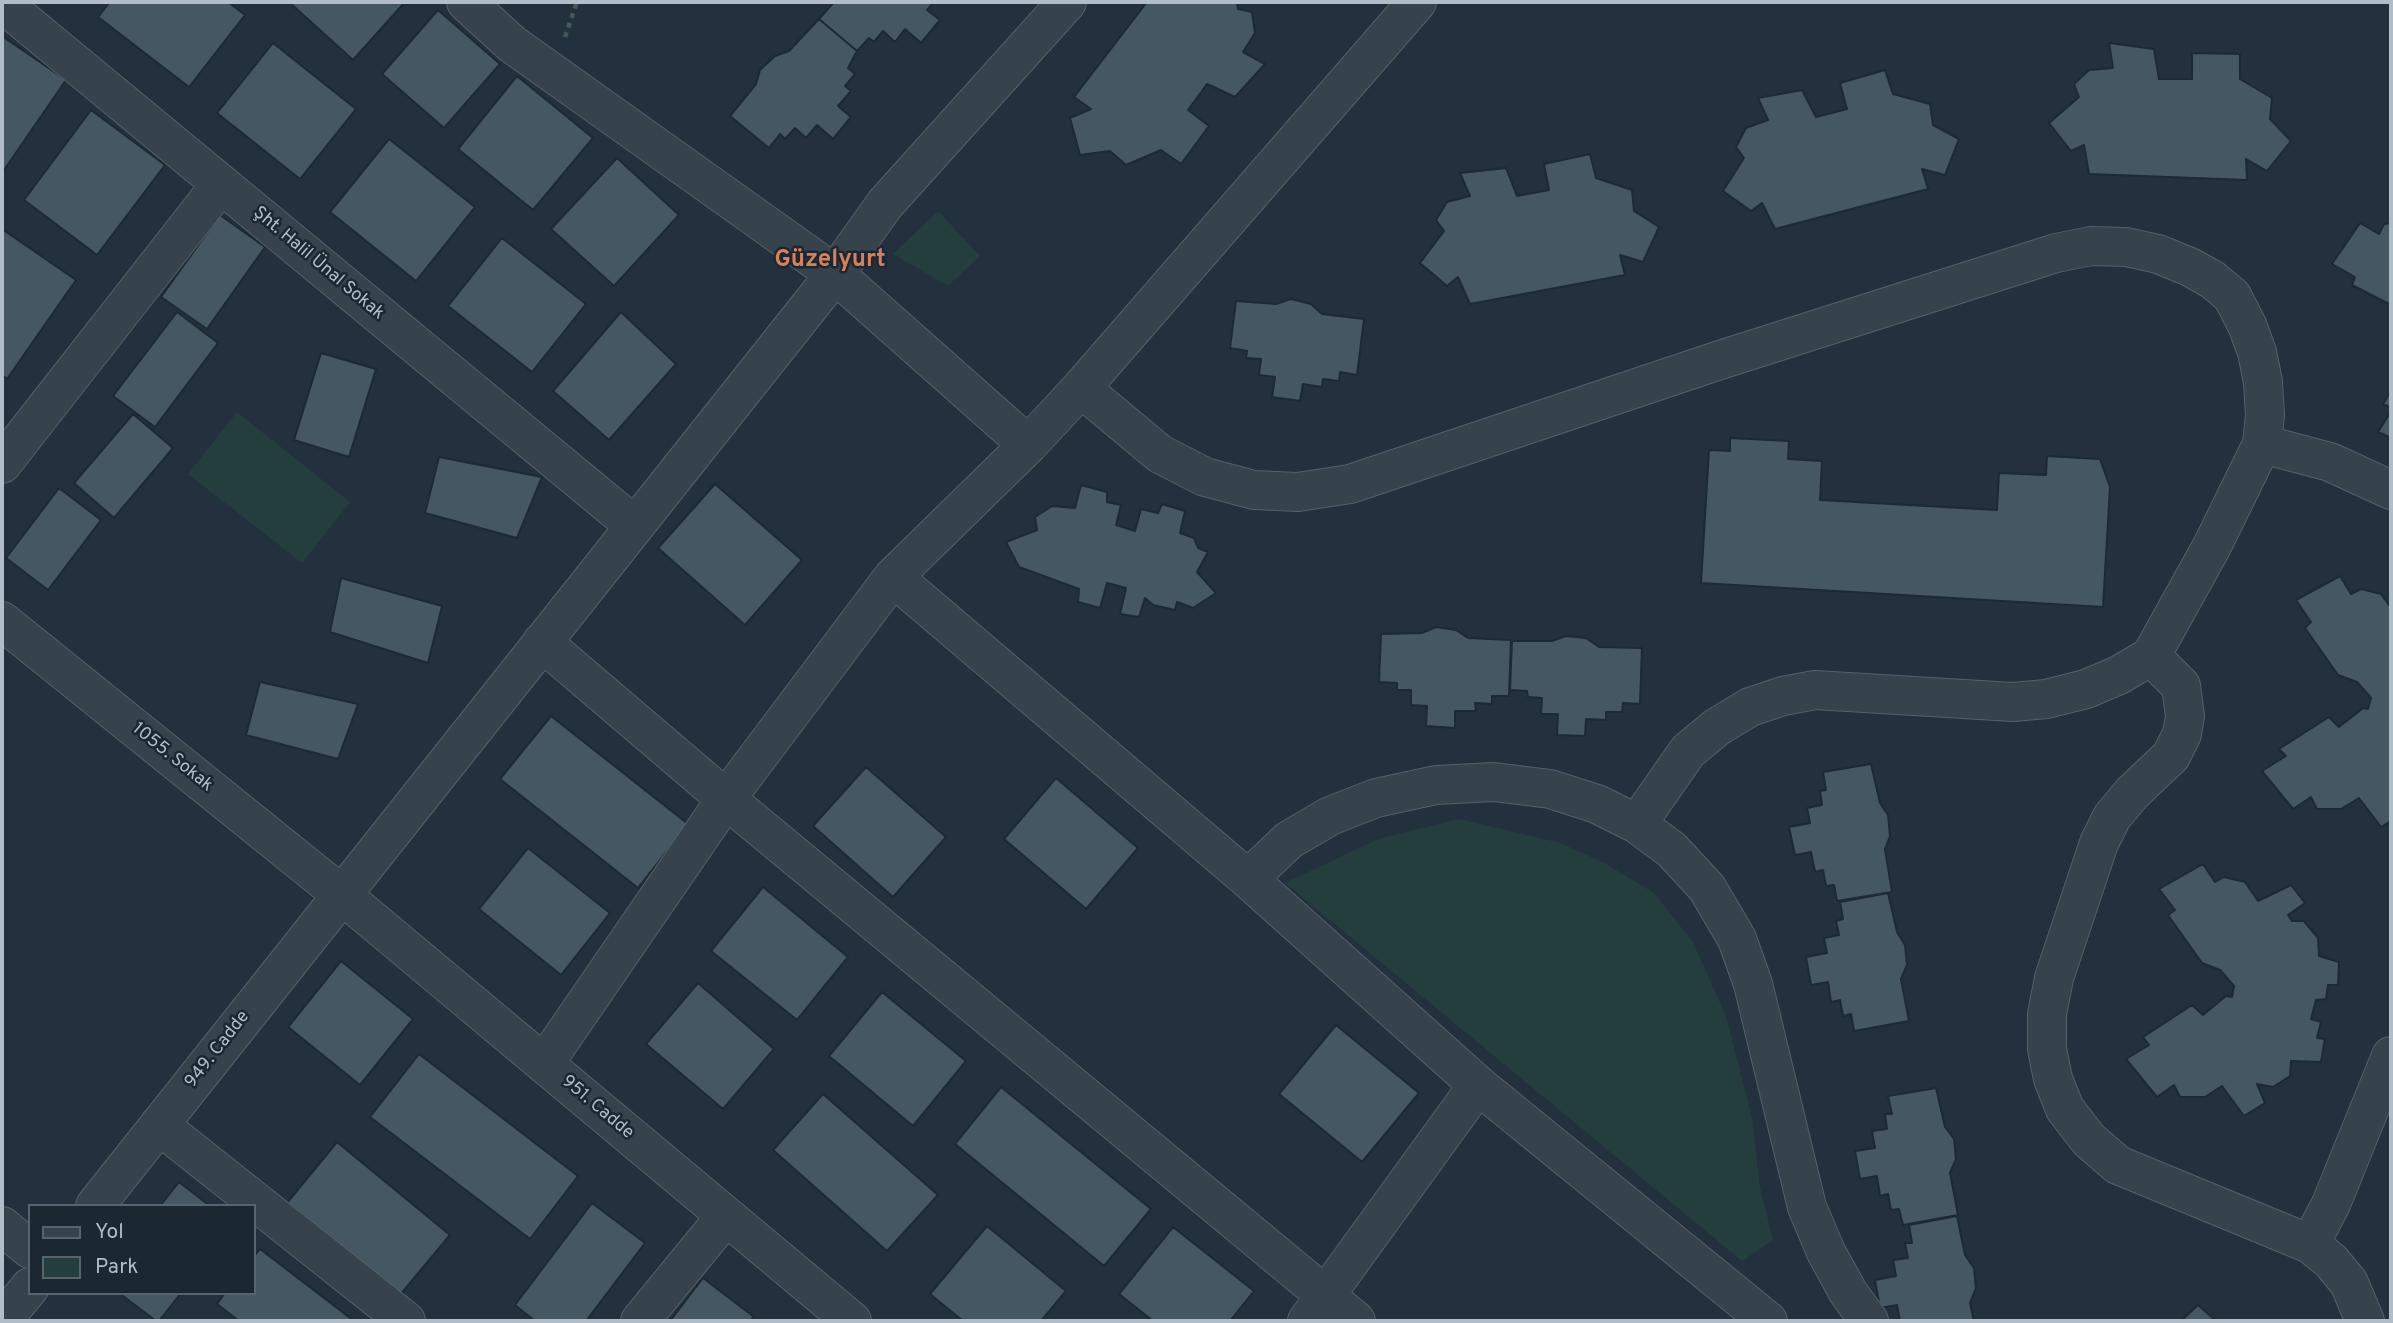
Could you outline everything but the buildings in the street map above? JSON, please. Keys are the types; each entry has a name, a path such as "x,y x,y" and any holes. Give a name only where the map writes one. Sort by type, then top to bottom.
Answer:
{"street":[{"path":"466,2 512,44 835,274 1028,445"},
{"name":"949. Cadde","path":"97,1204 835,274 886,204 1067,2"},
{"path":"544,1064 726,799 893,577 1028,445 1081,388 1417,2"},
{"name":"Şht. Halil Ünal Sokak","path":"2,3 635,526"},
{"path":"2,464 221,184"},
{"path":"1081,388 1160,453 1205,477 1254,490 1298,492 1350,484 1720,360 2056,253 2091,247 2126,247 2158,254 2213,280 2232,296 2257,352 2263,382 2265,415 2262,444 2212,546 2151,656 2119,675 2086,689 2046,699 2013,702 1815,690 1783,696 1750,707 1728,720 1688,751 1637,824"},
{"path":"2262,444 2330,461 2391,490"},
{"path":"893,577 1248,879 1478,1086 1768,1321"},
{"name":"1055. Sokak","path":"2,621 342,895"},
{"path":"542,642 1317,1309 1356,1321"},
{"path":"2151,656 2181,686 2185,716 2182,734 2171,756 2132,793 2112,817 2099,843 2054,978 2049,1002 2047,1049 2053,1079 2066,1109 2089,1140 2118,1165 2310,1244 2331,1261 2348,1283 2365,1321"},
{"path":"1248,879 1289,841 1331,816 1376,798 1436,785 1493,782 1550,789 1597,804 1637,824 1672,850 1707,888 1737,939 1753,984 1807,1207 1826,1252 1848,1292 1869,1321"},
{"name":"951. Cadde","path":"342,895 852,1321"},
{"path":"2310,1244 2331,1204 2391,1056"},
{"path":"1317,1309 1478,1086"},
{"path":"159,1125 406,1321"},
{"path":"640,1321 726,1216"},
{"path":"2,1226 28,1247"}],"green space":[{"path":"938,211 980,256 948,286 893,254"},
{"path":"237,412 350,502 302,563 188,474"},
{"path":"1459,819 1561,843 1606,864 1654,893 1693,942 1726,1016 1752,1118 1760,1187 1773,1240 1742,1261 1285,883 1378,839"}],"district":[{"name":"Güzelyurt","path":"830,261"}]}
